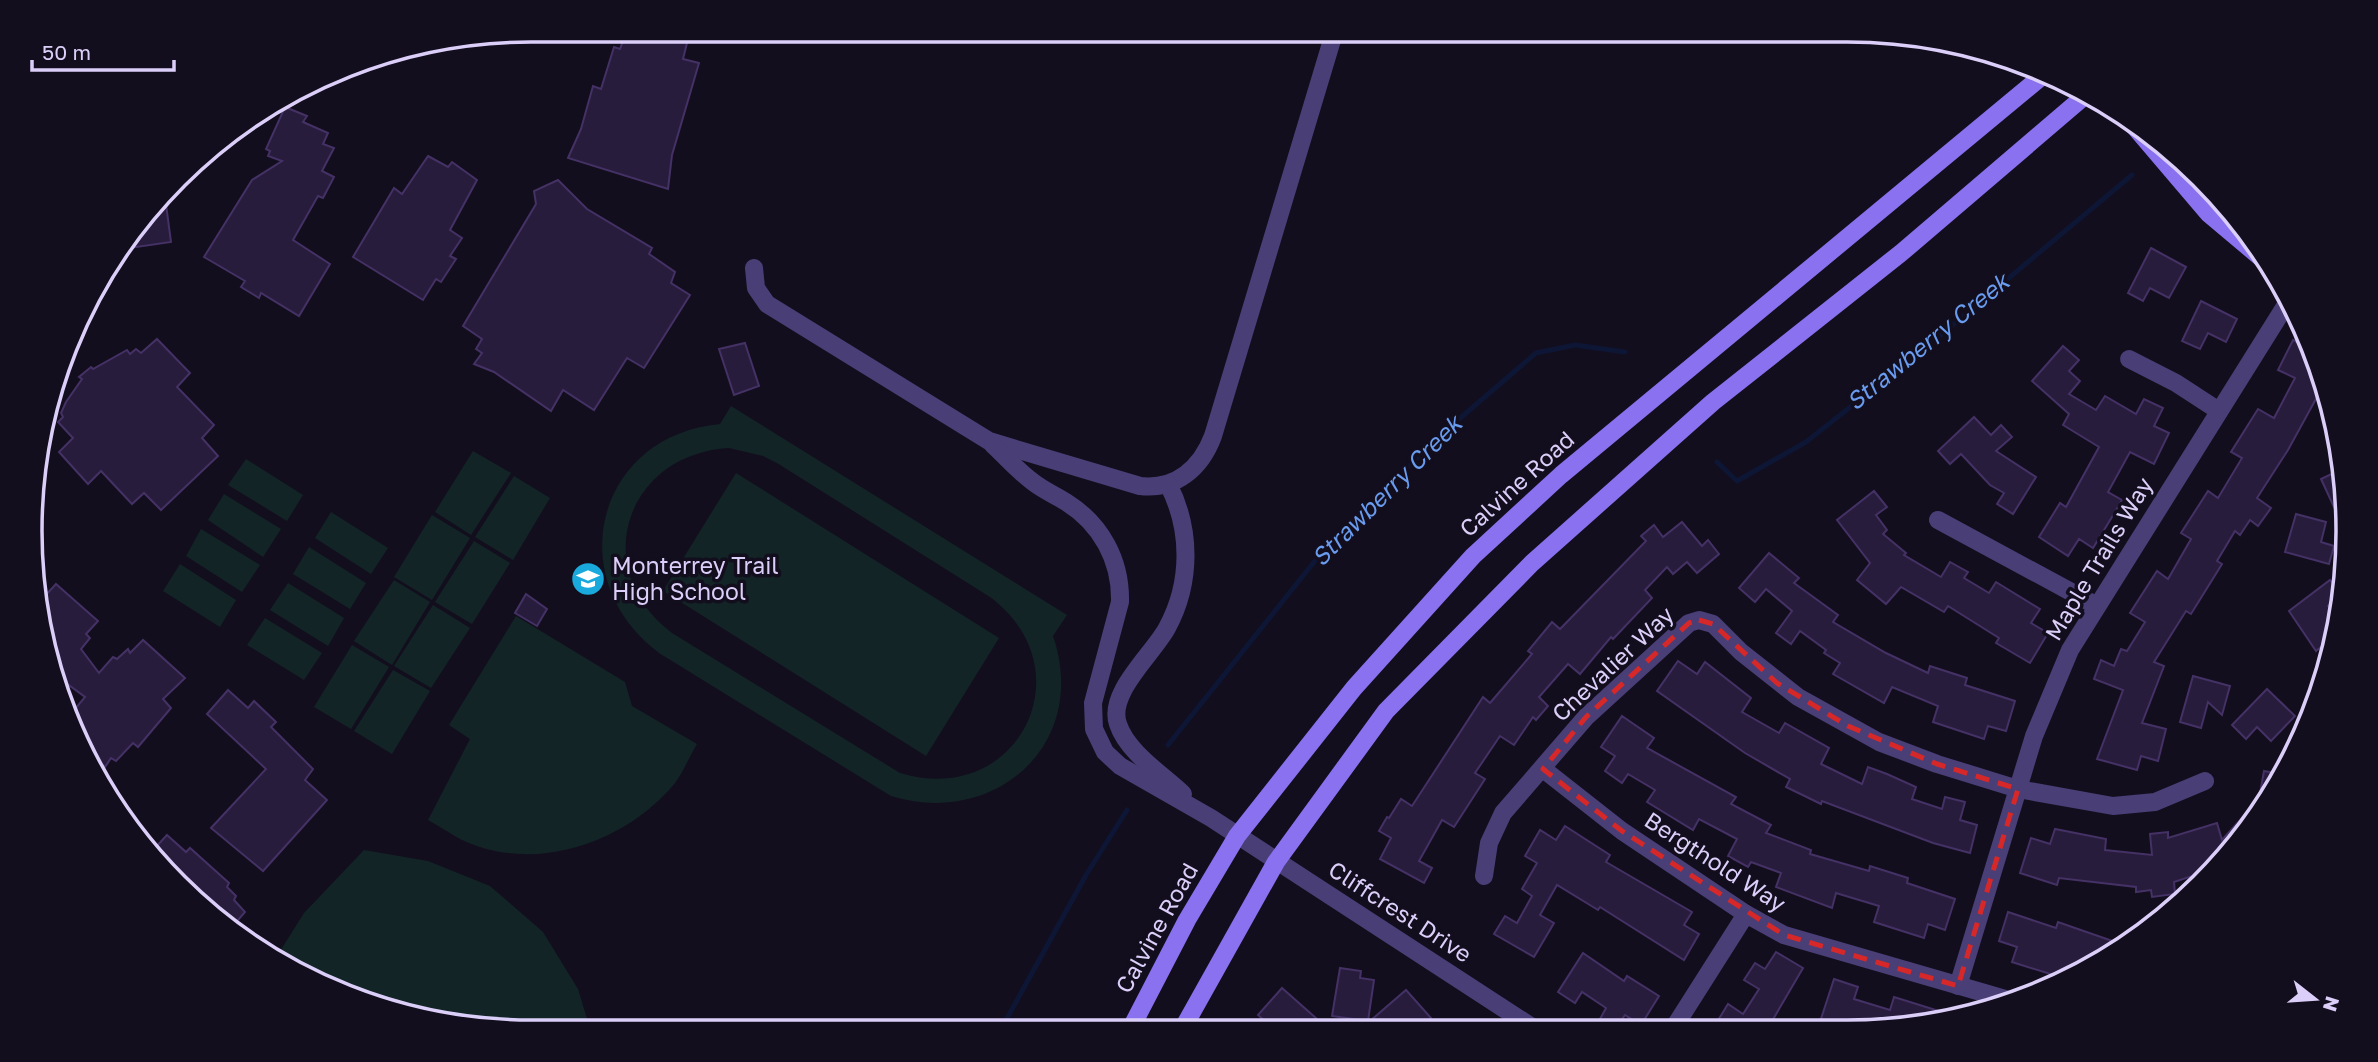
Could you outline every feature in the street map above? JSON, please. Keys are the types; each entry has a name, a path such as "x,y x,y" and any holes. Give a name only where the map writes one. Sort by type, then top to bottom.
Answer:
{"main road":[{"name":"Calvine Road","path":"1135,1020 1187,920 1237,836 1353,688 1473,556 1560,475 2037,80"},
{"path":"1188,1020 1276,862 1385,711 1532,563 1713,401 1901,253 2079,101"},
{"path":"2149,147 2188,192 2226,231 2244,245"}],"street":[{"path":"989,441 1150,488 1168,484 1196,468 1213,436 1331,42"},
{"path":"754,268 756,288 767,304 989,441 1033,482 1086,518 1102,536 1113,557 1120,587 1120,602 1096,684 1092,721 1097,738 1120,766 1206,816"},
{"name":"Maple Trails Way","path":"1958,986 2034,736 2070,650 2283,310"},
{"path":"2129,359 2176,383 2220,411"},
{"path":"1168,484 1179,505 1184,526 1186,559 1180,594 1168,626 1118,699 1116,721 1123,738 1206,816"},
{"path":"1938,520 2097,606"},
{"name":"Chevalier Way","path":"1484,876 1494,828 1543,769 1603,702 1689,623 1699,620 1713,624 1777,682 1848,726 1937,764 2018,789"},
{"name":"Bergthold Way","path":"1543,769 1622,831 1745,914 1784,935 1996,996"},
{"path":"2018,789 2113,806 2155,802 2205,781"},
{"name":"Cliffcrest Drive","path":"1206,816 1521,1020"},
{"path":"1680,1020 1745,914"}],"highlighted area":[{"path":"1699,620 1713,624 1777,683 1848,726 1937,764 2018,789 1958,986 1784,935 1622,831 1543,769 1586,717 1689,623"}],"shaded area":[{"path":"731,406 1067,615 1053,636 1061,675 1058,711 1045,743 1025,768 998,788 965,800 929,803 891,796 659,653 628,623 610,588 602,552 606,516 620,482 644,455 677,434 720,424","holes":["729,448 763,456 990,597 1019,627 1034,660 1035,694 1026,726 1006,752 977,771 941,779 900,773 672,633 646,607 631,578 626,548 630,519 643,493 664,471 693,455"]},
{"path":"473,451 511,473 471,535 435,512"},
{"path":"246,459 303,495 287,521 228,485"},
{"path":"736,473 999,638 926,756 663,591"},
{"path":"514,476 550,498 513,560 475,537"},
{"path":"224,494 281,529 263,557 208,520"},
{"path":"331,512 388,548 371,574 315,538"},
{"path":"432,515 470,538 432,600 394,577"},
{"path":"201,529 260,565 242,592 186,556"},
{"path":"474,541 510,563 472,624 435,602"},
{"path":"309,547 366,583 350,609 293,574"},
{"path":"180,564 236,600 220,627 163,591"},
{"path":"394,580 430,602 392,665 354,641"},
{"path":"288,583 344,618 328,646 270,610"},
{"path":"433,605 470,628 431,688 394,666"},
{"path":"516,616 625,682 632,706 697,744 673,785 649,809 600,839 572,848 516,854 487,849 460,839 428,820 470,739 449,725"},
{"path":"265,618 322,653 304,680 247,645"},
{"path":"352,645 389,667 351,729 314,707"},
{"path":"393,670 430,691 392,754 354,731"},
{"path":"364,850 428,861 490,886 543,932 578,989 587,1020 467,1016 404,1003 344,983 280,951 304,913"}],"building":[{"path":"623,42 687,42 683,59 699,63 672,155 668,189 568,158 581,129 593,86 601,89 614,47 620,49"},
{"path":"287,108 307,116 303,122 328,133 323,144 334,148 322,171 334,177 323,198 318,196 293,240 330,264 299,316 261,293 259,298 241,287 245,281 204,257 252,180 282,161 268,156 270,151 266,149"},
{"path":"428,156 448,167 452,162 477,180 450,230 462,238 450,256 456,259 441,282 436,279 423,300 353,257 394,188 402,194"},
{"path":"558,180 587,209 652,248 649,254 675,272 671,283 690,295 644,368 627,358 594,410 563,390 551,411 494,372 474,364 482,353 476,349 482,339 463,326 536,204 534,191"},
{"path":"166,206 171,242 132,248"},
{"path":"2151,248 2186,267 2169,298 2150,288 2143,301 2128,293"},
{"path":"2201,301 2237,319 2226,342 2208,333 2200,349 2182,341"},
{"path":"157,339 190,373 177,387 214,425 202,438 218,456 161,510 144,493 132,504 101,471 88,484 59,452 73,438 58,422 63,417 61,413 66,402 82,379 79,377 91,367 93,369 127,350 130,354 136,349 141,353"},
{"path":"2293,340 2298,343 2317,397 2288,450 2257,498 2271,508 2258,526 2250,520 2240,535 2235,531 2217,561 2222,564 2191,614 2186,611 2154,662 2164,666 2142,723 2166,729 2158,761 2141,756 2137,770 2097,759 2123,690 2094,679 2101,660 2114,666 2121,649 2127,651 2145,622 2130,613 2157,571 2168,579 2191,539 2181,533 2208,491 2218,498 2242,458 2231,452 2258,409 2274,418 2295,378 2278,370"},
{"path":"745,343 759,386 734,395 719,349"},
{"path":"2063,346 2079,360 2069,371 2080,381 2069,394 2096,410 2105,396 2136,414 2144,399 2163,408 2154,426 2169,433 2154,464 2130,452 2108,492 2122,500 2112,517 2093,548 2079,539 2068,556 2039,537 2060,503 2066,507 2099,447 2063,425 2069,414 2032,381"},
{"path":"1974,417 1991,435 2001,425 2012,437 1996,451 2036,477 2013,514 1997,504 2004,493 1990,485 1961,454 1950,464 1938,451"},
{"path":"2333,473 2335,510 2321,479"},
{"path":"1874,491 1887,507 1876,515 1887,530 1883,534 1906,553 1904,555 1941,577 1950,562 1968,572 1964,578 1989,593 1996,582 2040,609 2031,623 2048,633 2030,663 1996,643 1999,638 1948,606 1944,612 1901,587 1886,604 1857,580 1870,563 1837,520"},
{"path":"2296,514 2326,522 2321,542 2334,546 2329,564 2285,552"},
{"path":"1682,522 1702,546 1708,540 1719,554 1697,573 1687,562 1673,574 1667,567 1645,590 1652,598 1613,639 1611,637 1580,674 1568,664 1539,697 1548,706 1536,720 1533,717 1514,745 1500,736 1475,773 1485,779 1454,827 1442,820 1419,861 1432,868 1424,883 1380,859 1391,838 1379,831 1387,817 1389,818 1401,799 1412,806 1483,697 1490,703 1532,654 1528,651 1552,622 1560,629 1646,541 1641,536 1654,525 1663,537"},
{"path":"1769,553 1799,578 1794,583 1838,615 1833,622 1886,653 1928,673 1930,666 1967,678 1965,685 2015,701 2006,731 1988,726 1984,739 1933,722 1938,706 1892,687 1884,703 1833,674 1840,663 1824,653 1826,650 1800,631 1791,644 1776,633 1792,611 1766,589 1755,602 1739,588"},
{"path":"2330,580 2333,584 2322,646 2316,651 2289,611"},
{"path":"56,584 98,621 86,634 90,638 81,649 99,673 113,657 117,659 128,649 130,653 143,640 185,678 163,699 171,708 138,747 133,743 116,761 111,758 105,767 92,747 76,709 85,697 67,683 51,626 46,595"},
{"path":"526,594 547,609 537,626 515,613"},
{"path":"1678,661 1697,674 1705,662 1751,698 1742,712 1779,733 1785,723 1829,748 1821,764 1862,784 1868,767 1887,774 1916,787 1912,799 1942,809 1945,797 1965,802 1960,820 1977,825 1970,853 1933,843 1822,801 1821,804 1786,787 1790,779 1745,753 1657,691"},
{"path":"2193,676 2230,686 2222,715 2208,702 2201,728 2180,722"},
{"path":"2267,689 2295,716 2271,741 2257,727 2246,739 2232,725"},
{"path":"228,690 248,708 254,701 276,722 271,727 313,769 305,780 327,800 263,871 211,828 266,769 207,714"},
{"path":"1622,716 1654,738 1647,748 1736,797 1731,804 1771,825 1766,833 1811,850 1810,854 1869,871 1870,866 1908,878 1907,883 1955,899 1945,930 1928,924 1924,938 1874,922 1879,906 1836,893 1832,908 1776,887 1781,873 1751,862 1748,867 1728,856 1737,839 1699,819 1693,830 1647,802 1655,790 1628,774 1622,783 1605,771 1615,756 1601,747"},
{"path":"2264,771 2272,772 2270,776 2260,793"},
{"path":"2248,811 2195,875 2174,882 2174,894 2152,897 2151,890 2136,892 2136,887 2059,878 2057,885 2020,873 2031,838 2050,844 2055,829 2106,839 2105,850 2152,855 2150,834 2168,832 2168,838 2217,823 2222,840"},
{"path":"1565,826 1610,855 1606,862 1692,912 1684,925 1699,934 1684,960 1600,907 1598,910 1557,885 1540,915 1554,923 1534,957 1494,934 1505,916 1517,923 1532,896 1522,889 1537,863 1525,856 1540,830 1556,840"},
{"path":"167,835 186,852 190,848 229,883 227,887 236,896 234,900 245,912 237,922 233,919 185,877 157,846"},
{"path":"2008,912 2056,928 2058,922 2113,941 2052,975 2012,962 2017,947 1999,941"},
{"path":"1776,952 1803,968 1773,1020 1718,1020 1728,1004 1743,1014 1759,989 1744,980 1755,963 1765,969"},
{"path":"1583,953 1624,981 1627,976 1659,996 1644,1020 1633,1020 1625,1015 1621,1020 1602,1020 1606,1008 1582,992 1575,1003 1558,992"},
{"path":"1340,968 1361,971 1360,978 1374,980 1368,1020 1332,1016"},
{"path":"1834,979 1858,987 1854,999 1890,1010 1894,997 1940,1011 1879,1019 1821,1020"},
{"path":"1282,988 1317,1019 1264,1020 1258,1015"},
{"path":"1406,990 1431,1018 1429,1020 1371,1020"}],"waterway":[{"name":"Strawberry Creek","path":"1717,462 1737,481 1806,442 1925,348 2132,175"},
{"name":"Strawberry Creek","path":"1168,745 1330,542 1444,432 1536,353 1575,345 1625,352"},
{"name":"Strawberry Creek","path":"1006,1020 1086,875 1127,810"}],"place":[{"name":"Monterrey Trail High School","path":"588,579"}]}
